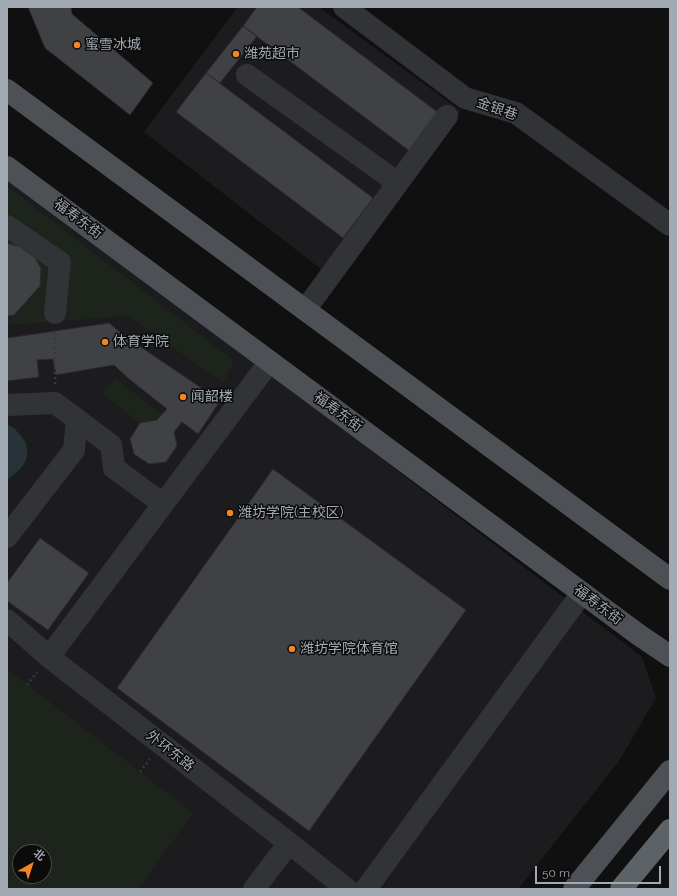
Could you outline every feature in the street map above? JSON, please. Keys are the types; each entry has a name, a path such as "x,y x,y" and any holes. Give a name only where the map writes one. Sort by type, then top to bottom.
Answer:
{"highway":[{"path":"621,889 670,830"}],"main road":[{"path":"7,90 670,579"},
{"name":"福寿东街","path":"7,167 582,593 670,656"},
{"path":"574,889 670,771"}],"street":[{"name":"金银巷","path":"344,7 465,98 516,113 670,225"},
{"path":"247,75 398,183"},
{"path":"305,310 447,116"},
{"path":"7,226 60,262 55,313"},
{"path":"49,658 264,369 268,361"},
{"path":"7,405 55,403 111,445 114,468 163,504"},
{"path":"7,537 74,450 77,419"},
{"path":"366,889 582,593"},
{"name":"外环东路","path":"7,620 49,658 347,889"},
{"path":"254,889 289,843"}],"path":[{"path":"55,313 55,403"}],"shaded area":[{"path":"238,7 319,7 461,111 335,280 144,132"},
{"name":"潍坊学院(主校区)","path":"7,176 264,369 642,657 656,698 619,761 518,889 7,889"},
{"path":"7,186 234,361 223,383 129,316 7,325 7,321 14,315 30,250 7,243"},
{"path":"115,378 162,415 157,420 140,423 102,394"},
{"path":"7,424 15,429 26,443 27,457 20,469 7,480"},
{"path":"7,669 193,813 138,889 7,889"}],"building":[{"path":"28,7 71,7 72,14 153,83 130,115 45,48"},
{"path":"257,7 298,7 440,114 411,152 243,26"},
{"path":"243,26 257,36 220,83 206,73"},
{"path":"206,73 373,198 343,238 176,112"},
{"path":"7,243 30,250 41,268 40,286 14,315 7,316"},
{"name":"闻韶楼","path":"109,323 126,337 220,401 198,434 182,422 174,432 177,446 166,462 149,464 134,454 130,439 140,423 157,420 167,409 114,365 56,375 53,359 37,360 39,377 7,381 7,338"},
{"name":"潍坊学院体育馆","path":"273,469 466,610 309,831 117,688"},
{"path":"40,538 89,573 48,630 7,601 7,583"}],"place":[{"name":"蜜雪冰城","path":"77,45"},
{"name":"潍苑超市","path":"236,54"},
{"name":"体育学院","path":"105,342"},
{"name":"闻韶楼","path":"183,397"},
{"name":"潍坊学院(主校区)","path":"230,513"},
{"name":"潍坊学院体育馆","path":"292,649"}]}
